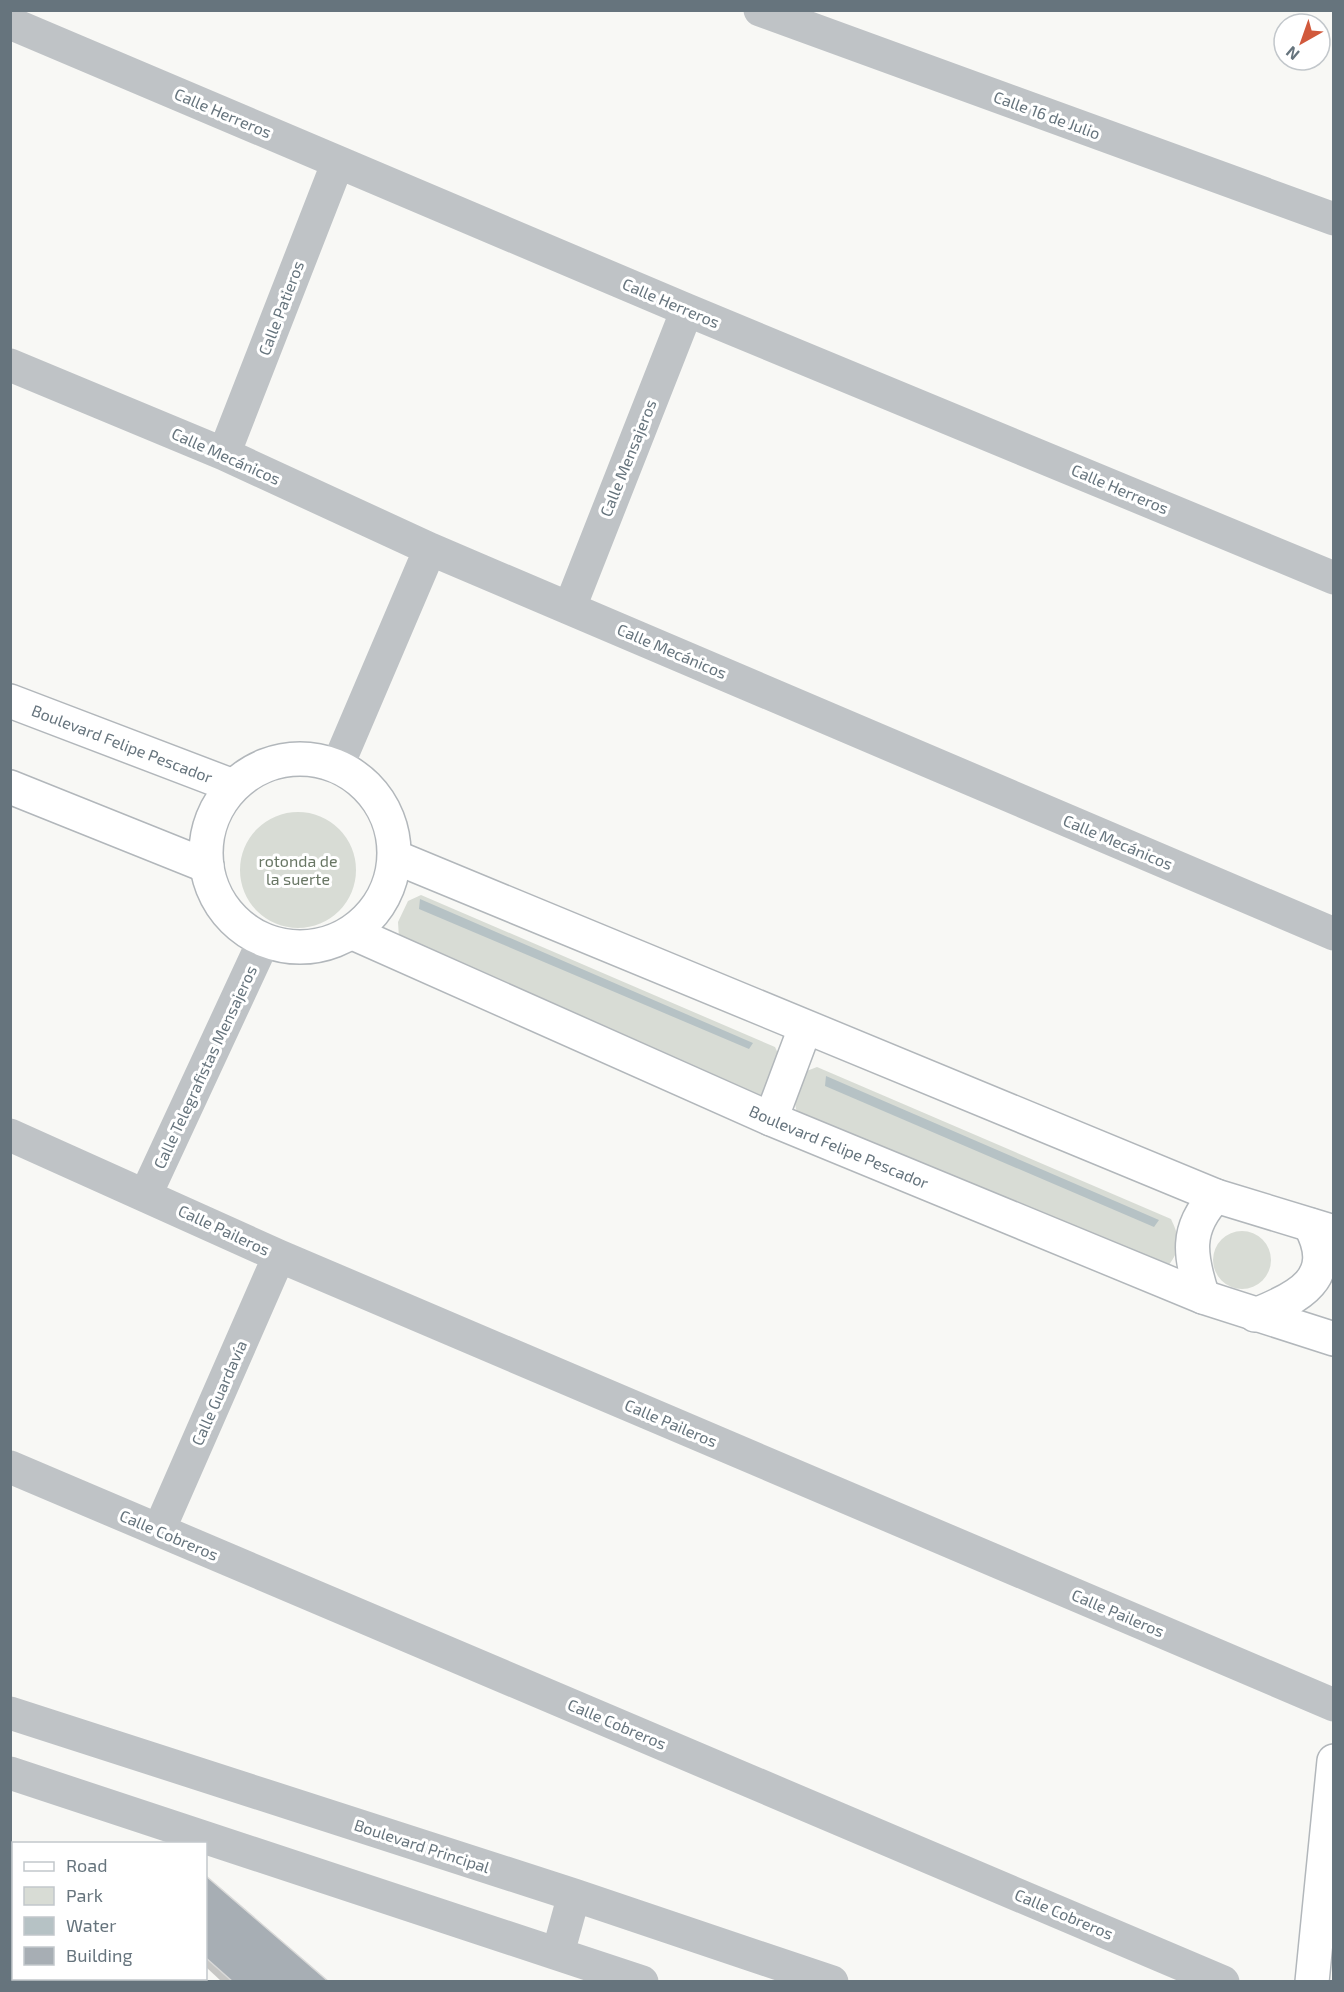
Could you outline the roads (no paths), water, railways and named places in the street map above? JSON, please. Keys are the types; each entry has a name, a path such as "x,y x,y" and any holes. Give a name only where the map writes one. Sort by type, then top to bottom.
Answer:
{"street":[{"name":"Calle 16 de Julio","path":"760,10 1334,219"},
{"name":"Calle Herreros","path":"10,23 687,309 1334,578"},
{"name":"Calle Patieros","path":"224,454 338,162"},
{"name":"Calle Mensajeros","path":"570,607 687,309"},
{"name":"Calle Mecánicos","path":"10,365 224,454 430,549 1334,934"},
{"path":"337,766 430,549"},
{"name":"Boulevard Felipe Pescador","path":"10,701 233,786"},
{"path":"311,759 337,766 362,782 380,803 391,830 395,857 386,894 370,917 354,933 331,943 304,948 264,940 243,929 224,909 211,885 207,866 206,839 218,805 233,786 250,773 266,765 284,760 311,759"},
{"path":"10,787 207,866"},
{"path":"395,857 1216,1196 1322,1229 1319,1265 1313,1280 1302,1292 1255,1315"},
{"name":"Boulevard Felipe Pescador","path":"354,933 771,1119 1203,1297 1334,1339"},
{"name":"Calle Telegrafistas Mensajeros","path":"146,1194 264,940"},
{"path":"771,1119 805,1028"},
{"name":"Calle Paileros","path":"10,1135 146,1194 279,1256 1334,1705"},
{"path":"1203,1297 1193,1267 1191,1247 1200,1214 1216,1196"},
{"name":"Calle Guardavía","path":"159,1530 279,1256"},
{"name":"Calle Cobreros","path":"10,1467 1223,1982"},
{"name":"Boulevard Principal","path":"10,1713 574,1895 832,1982"},
{"path":"1312,1982 1334,1761"},
{"path":"10,1773 642,1982"},
{"path":"558,1953 574,1895"}],"water":[{"path":"420,899 753,1043 749,1049 419,909"},
{"path":"826,1076 1159,1220 1154,1227 825,1086"}],"park label":[{"name":"rotonda de la suerte","path":"298,870"}]}
